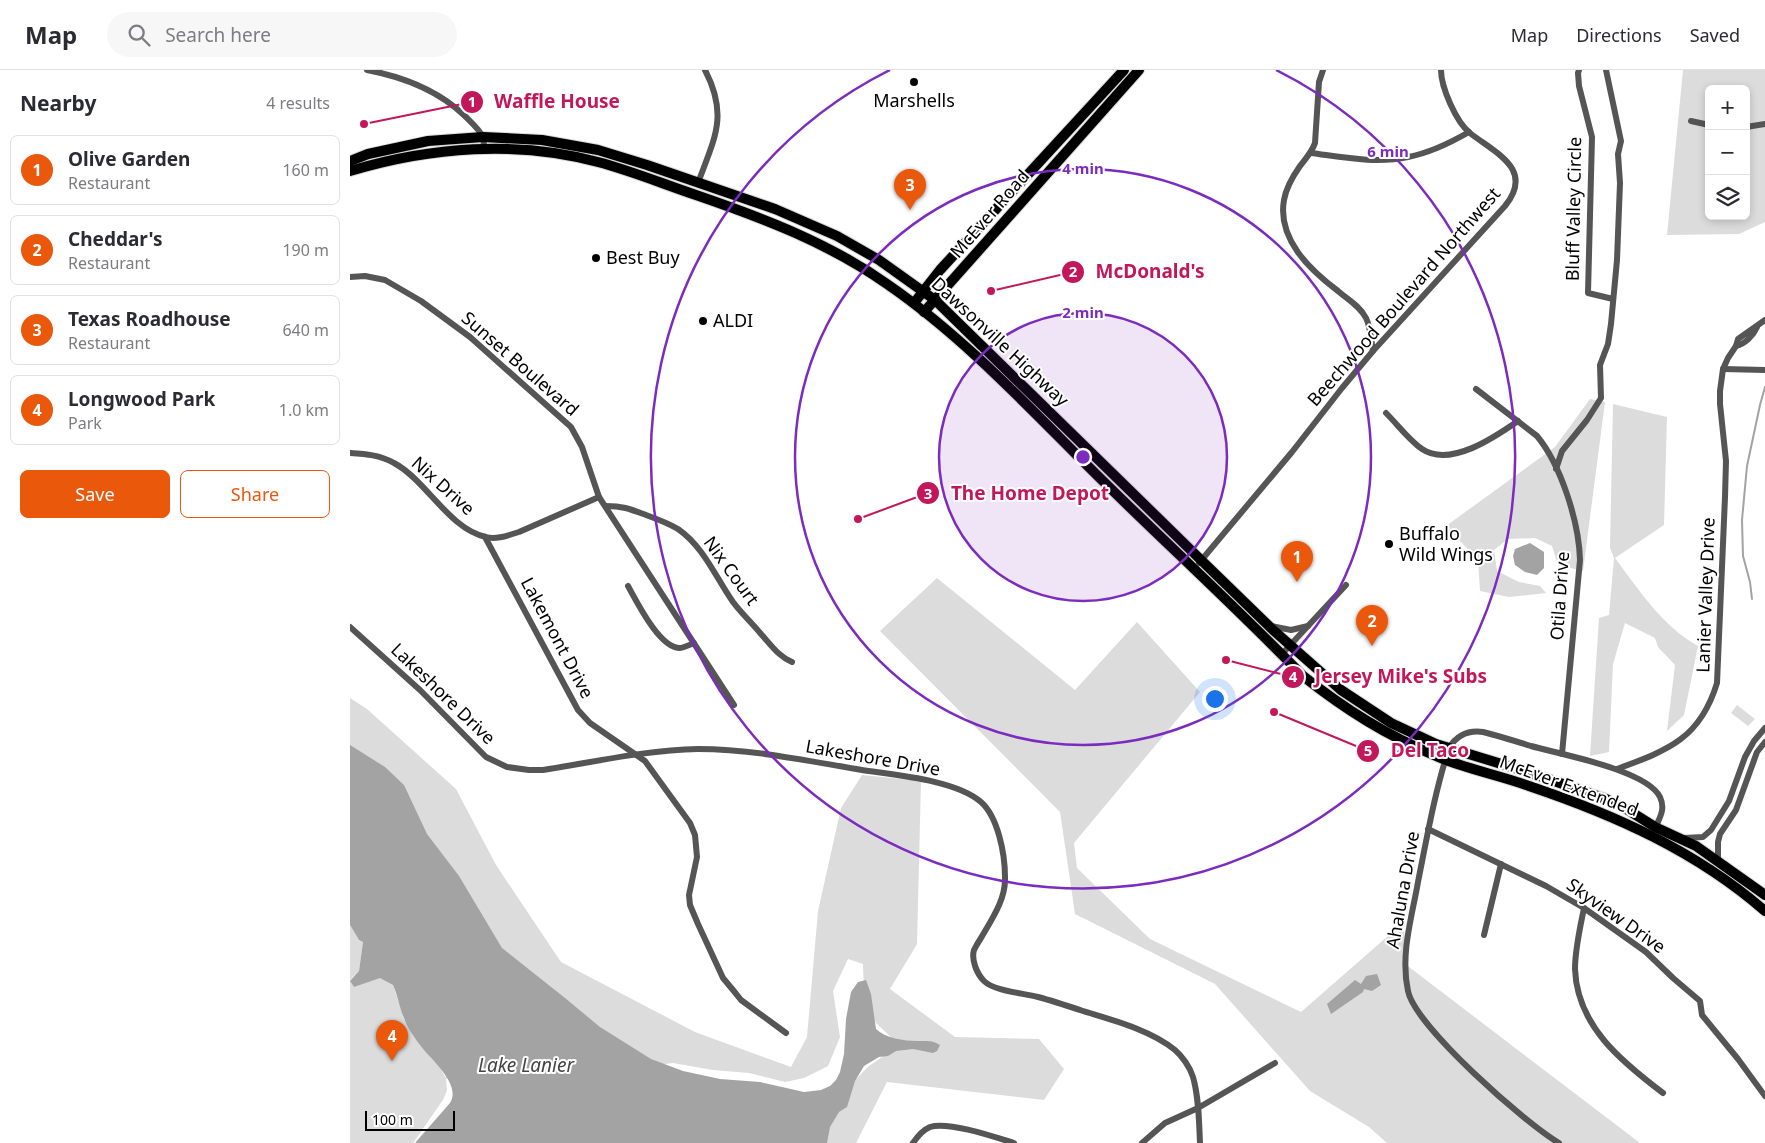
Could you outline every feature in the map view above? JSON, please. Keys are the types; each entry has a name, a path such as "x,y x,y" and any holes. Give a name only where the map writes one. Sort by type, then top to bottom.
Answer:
{"main road":[{"name":"McEver Road","path":"914,303 940,270 1124,70"},
{"name":"McEver Road","path":"924,312 1139,70"},
{"path":"1044,177 1046,164 1084,119 1090,108"},
{"name":"Dawsonville Highway","path":"350,161 368,154 428,141 483,137 542,140 598,150 647,165 775,209 837,236 879,260 924,290 1269,625 1326,677 1357,701 1407,731 1449,748 1531,772 1606,799 1628,810 1765,911"},
{"name":"Dawsonville Highway","path":"350,171 390,160 455,150 535,151 596,161 735,209 817,242 858,264 914,303 966,348 1022,400 1303,676 1368,722 1445,760"},
{"path":"1104,482 1112,473"},
{"name":"McEver Extended","path":"1445,760 1527,785 1654,831"},
{"name":"Dawsonville Highway","path":"1654,831 1696,846 1765,894"}],"street":[{"path":"367,70 427,89 458,110 471,122 483,137 484,149"},
{"path":"698,183 717,131 718,112 712,83 705,70"},
{"path":"1323,70 1318,91 1315,143 1311,153 1300,165 1287,189 1284,215 1287,230 1299,255 1314,272 1362,312 1370,328 1373,351"},
{"name":"Beechwood Boulevard Northwest","path":"1194,568 1202,561 1292,452 1373,351 1505,206 1515,191 1516,177 1509,164 1469,132 1459,120 1452,108 1441,76 1441,70"},
{"name":"Bluff Valley Circle","path":"1579,70 1579,86 1592,137 1588,294 1614,298"},
{"path":"1556,469 1562,451 1587,420 1601,398 1600,365 1608,344 1614,298 1619,202 1618,154 1621,141 1606,70"},
{"path":"1691,121 1705,125"},
{"path":"1750,126 1765,124"},
{"path":"1311,153 1391,160 1422,153 1469,132"},
{"name":"Sunset Boulevard","path":"350,277 375,277 395,284 409,293 470,338 571,427 582,447 599,497 734,705"},
{"path":"1765,320 1738,339 1723,369 1765,370"},
{"name":"Lanier Valley Drive","path":"1617,769 1670,748 1686,735 1702,718 1711,702 1717,683 1726,460 1720,404 1723,369"},
{"name":"Otila Drive","path":"1476,389 1537,436 1544,444 1565,486 1579,542 1580,560 1562,754"},
{"path":"1386,413 1421,449 1432,454 1460,453 1502,432 1518,421"},
{"name":"Nix Drive","path":"350,453 375,456 396,464 414,478 451,516 467,528 485,537"},
{"path":"485,537 507,536 519,532 599,497"},
{"name":"Nix Court","path":"606,506 622,506 664,522 685,534 697,546 744,616 775,651 784,659 792,662"},
{"name":"Lakemont Drive","path":"485,537 578,710 590,723 645,761 690,823 694,835 696,857 689,895 690,905 723,978 741,1000 786,1033"},
{"path":"1282,654 1346,584"},
{"path":"628,586 651,625 670,646 679,648 694,643"},
{"path":"1269,625 1291,630 1309,626"},
{"name":"Lakeshore Drive","path":"350,627 420,690 486,757 496,763 517,769 542,770 664,751 698,749 742,752 804,760 935,782 976,798 986,808 995,825 1002,850 1006,880 996,912 974,950 975,966 983,980 998,988 1041,998 1113,1020 1163,1042 1176,1051 1193,1077 1198,1108"},
{"path":"1680,839 1703,837 1711,830 1730,801 1748,752 1765,728"},
{"path":"1449,748 1458,737 1467,732 1483,732 1617,769 1647,784 1661,798 1663,811 1654,831"},
{"path":"1718,860 1720,834 1736,810 1755,756 1763,745 1765,736"},
{"name":"Ahaluna Drive","path":"1449,748 1428,829 1405,950 1408,993 1415,1007 1444,1044 1534,1127 1559,1143"},
{"path":"1748,752 1755,756"},
{"path":"1720,817 1728,822"},
{"name":"Skyview Drive","path":"1428,829 1546,886 1584,908 1646,952 1700,1001 1702,1015 1765,1096"},
{"path":"1484,935 1501,864"},
{"path":"1584,908 1575,968 1578,990 1584,1009 1609,1048 1663,1093"},
{"path":"1142,1143 1165,1123 1198,1108 1275,1063"},
{"path":"1198,1108 1200,1143"},
{"path":"913,1143 929,1127 943,1126 976,1132 1014,1143"}],"shaded area":[{"path":"1683,70 1765,70 1765,222 1739,234 1667,235"},
{"path":"1590,399 1605,402 1583,571 1558,565 1552,546 1535,538 1508,539 1494,550 1497,571 1519,582 1540,586 1546,593 1509,597 1480,591 1478,560 1446,526 1555,447"},
{"path":"1613,404 1667,417 1664,525 1615,558 1642,595 1662,618 1685,638 1698,646 1684,715 1667,731 1675,665 1658,647 1655,638 1625,623 1613,664 1609,752 1590,756 1599,618 1609,615 1614,558 1610,548"},
{"path":"937,578 1075,690 1137,622 1200,692 1074,843 1077,868 1150,939 1301,1012 1404,922 1405,964 1640,1143 1387,1143 1369,1127 1310,1091 1215,984 1075,914 1060,812 880,631"},
{"path":"350,698 367,709 456,789 496,865 561,962 695,1032 791,1067 807,1037 818,911 841,808 862,775 921,781 917,944 890,989 955,1037 1039,1039 1064,1069 1044,1100 887,1082 856,1143 825,1143 819,1123 851,1084 869,1066 892,1050 895,1041 876,1023 864,996 863,964 848,959 833,991 840,1037 828,1066 804,1078 785,1082 749,1073 713,1070 673,1063 640,1067 529,984 478,926 350,751"},
{"path":"1737,705 1755,719 1748,726 1731,713"},
{"path":"350,925 359,940 363,942 359,971 350,980"},
{"path":"380,977 393,985 404,1019 421,1046 441,1069 445,1077 461,1069 462,1071 446,1079 447,1090 443,1100 413,1143 350,1143 350,981 354,987"}],"water":[{"path":"1530,543 1544,552 1544,568 1537,575 1525,572 1515,565 1513,556 1515,549"},
{"name":"Lake Lanier","path":"350,745 385,767 404,785 427,834 459,876 502,948 600,1027 651,1059 683,1071 720,1079 760,1082 804,1092 821,1090 830,1086 840,1072 844,1054 846,1019 851,992 858,982 866,980 871,994 876,1029 884,1035 895,1038 935,1042 940,1045 937,1051 933,1053 913,1049 896,1051 888,1056 879,1057 864,1066 855,1081 847,1107 839,1112 830,1127 827,1143 415,1143 450,1103 453,1096 452,1088 443,1072 420,1045 409,1028 402,1014 393,985 380,978 354,987 350,981 359,971 363,942 359,940 350,925"},
{"path":"1377,974 1381,985 1372,991 1364,989 1363,992 1331,1014 1327,1004 1355,980 1361,984 1366,976"}],"waterway":[{"path":"1752,599 1750,582 1743,556 1742,520 1747,466 1765,387"}],"place":[{"name":"Marshells","path":"914,82"},
{"name":"Waffle House","path":"364,124"},
{"name":"Texas Roadhouse","path":"910,210"},
{"name":"Best Buy","path":"596,258"},
{"name":"McDonald's","path":"991,291"},
{"name":"ALDI","path":"703,321"},
{"name":"The Home Depot","path":"858,519"},
{"name":"Buffalo Wild Wings","path":"1389,544"},
{"name":"Olive Garden","path":"1297,582"},
{"name":"Cheddar's","path":"1372,646"},
{"name":"Jersey Mike's Subs","path":"1226,660"},
{"name":"Del Taco","path":"1274,712"},
{"name":"Longwood Park","path":"392,1061"}]}
